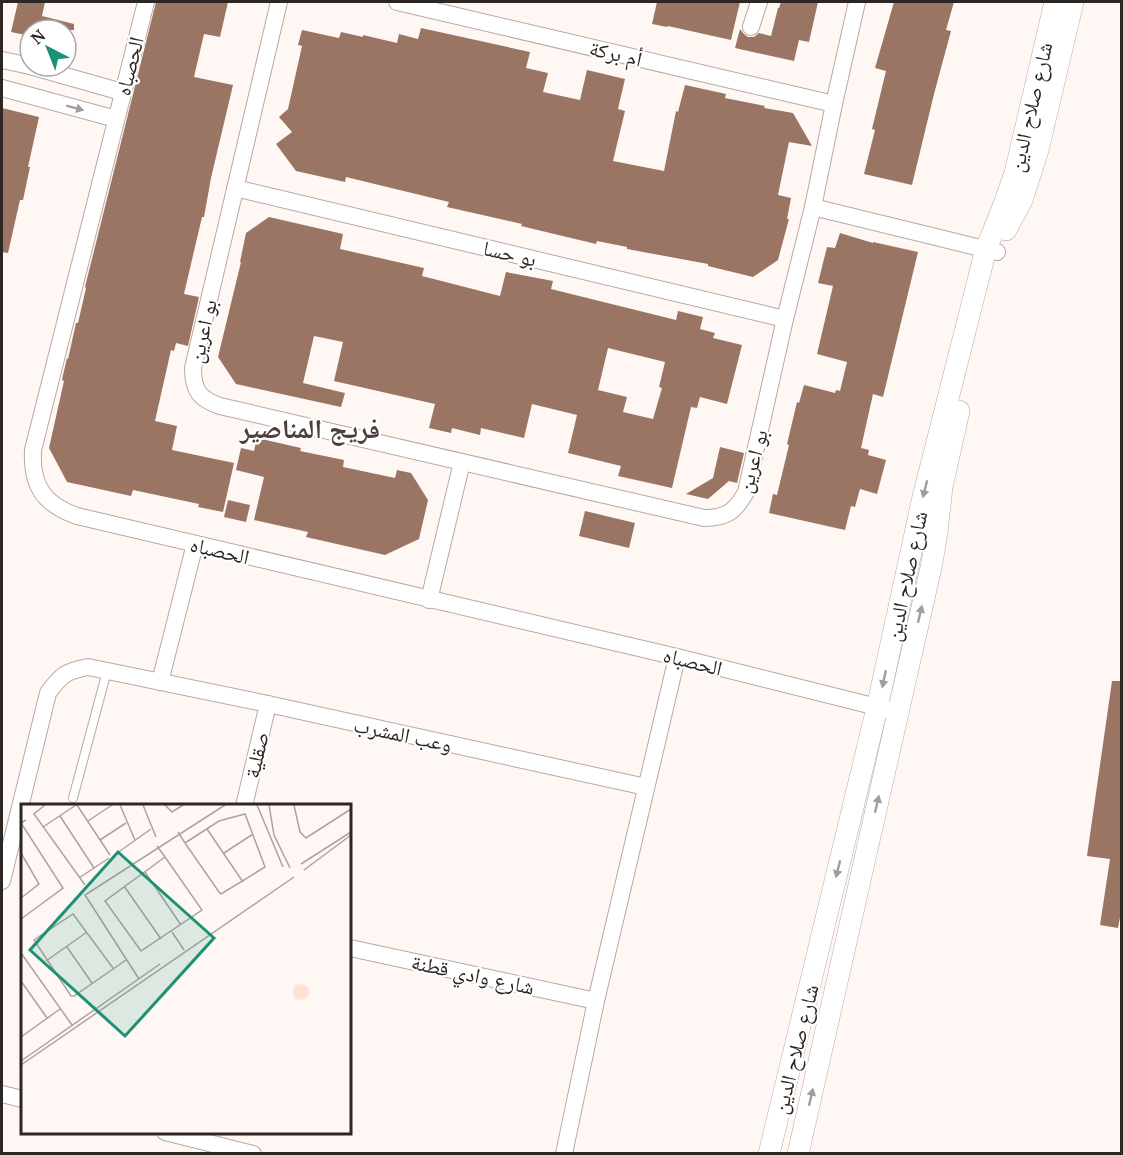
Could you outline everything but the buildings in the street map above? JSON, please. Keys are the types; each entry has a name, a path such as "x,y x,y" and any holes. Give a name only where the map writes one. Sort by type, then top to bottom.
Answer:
{"street":[{"name":"الحصباه","path":"146,2 33,450 35,479 51,503 77,516 677,657 887,710"},
{"name":"بو اعرين","path":"279,2 193,368 193,381 198,393 208,402 220,406 704,518 717,518 730,513 740,504 746,492 813,207 857,2"},
{"name":"أم بركة","path":"397,2 834,104"},
{"path":"752,27 759,2"},
{"name":"شارع صلاح الدين","path":"798,1154 887,710 923,497 1015,173 1054,2"},
{"name":"شارع صلاح الدين","path":"992,250 1022,200 1038,150 1073,2"},
{"path":"2,60 18,63"},
{"path":"72,78 122,92"},
{"path":"2,88 116,119"},
{"name":"بو حسا","path":"235,188 786,319"},
{"path":"813,207 992,250"},
{"path":"429,600 462,462"},
{"path":"160,682 195,544"},
{"path":"564,1154 596,1001 677,657"},
{"name":"وعب المشرب","path":"2,881 48,693 58,679 72,670 88,667 646,787"},
{"name":"صقلية","path":"244,804 268,704"},
{"name":"شارع صلاح الدين","path":"769,1154 887,710"},
{"name":"شارع وادي قطنة","path":"351,948 596,1001"},
{"path":"2,1094 21,1099"},
{"path":"170,1134 253,1154"}],"lane":[{"path":"73,798 107,671"}],"district":[{"name":"فريج المناصير","path":"310,427"}]}
